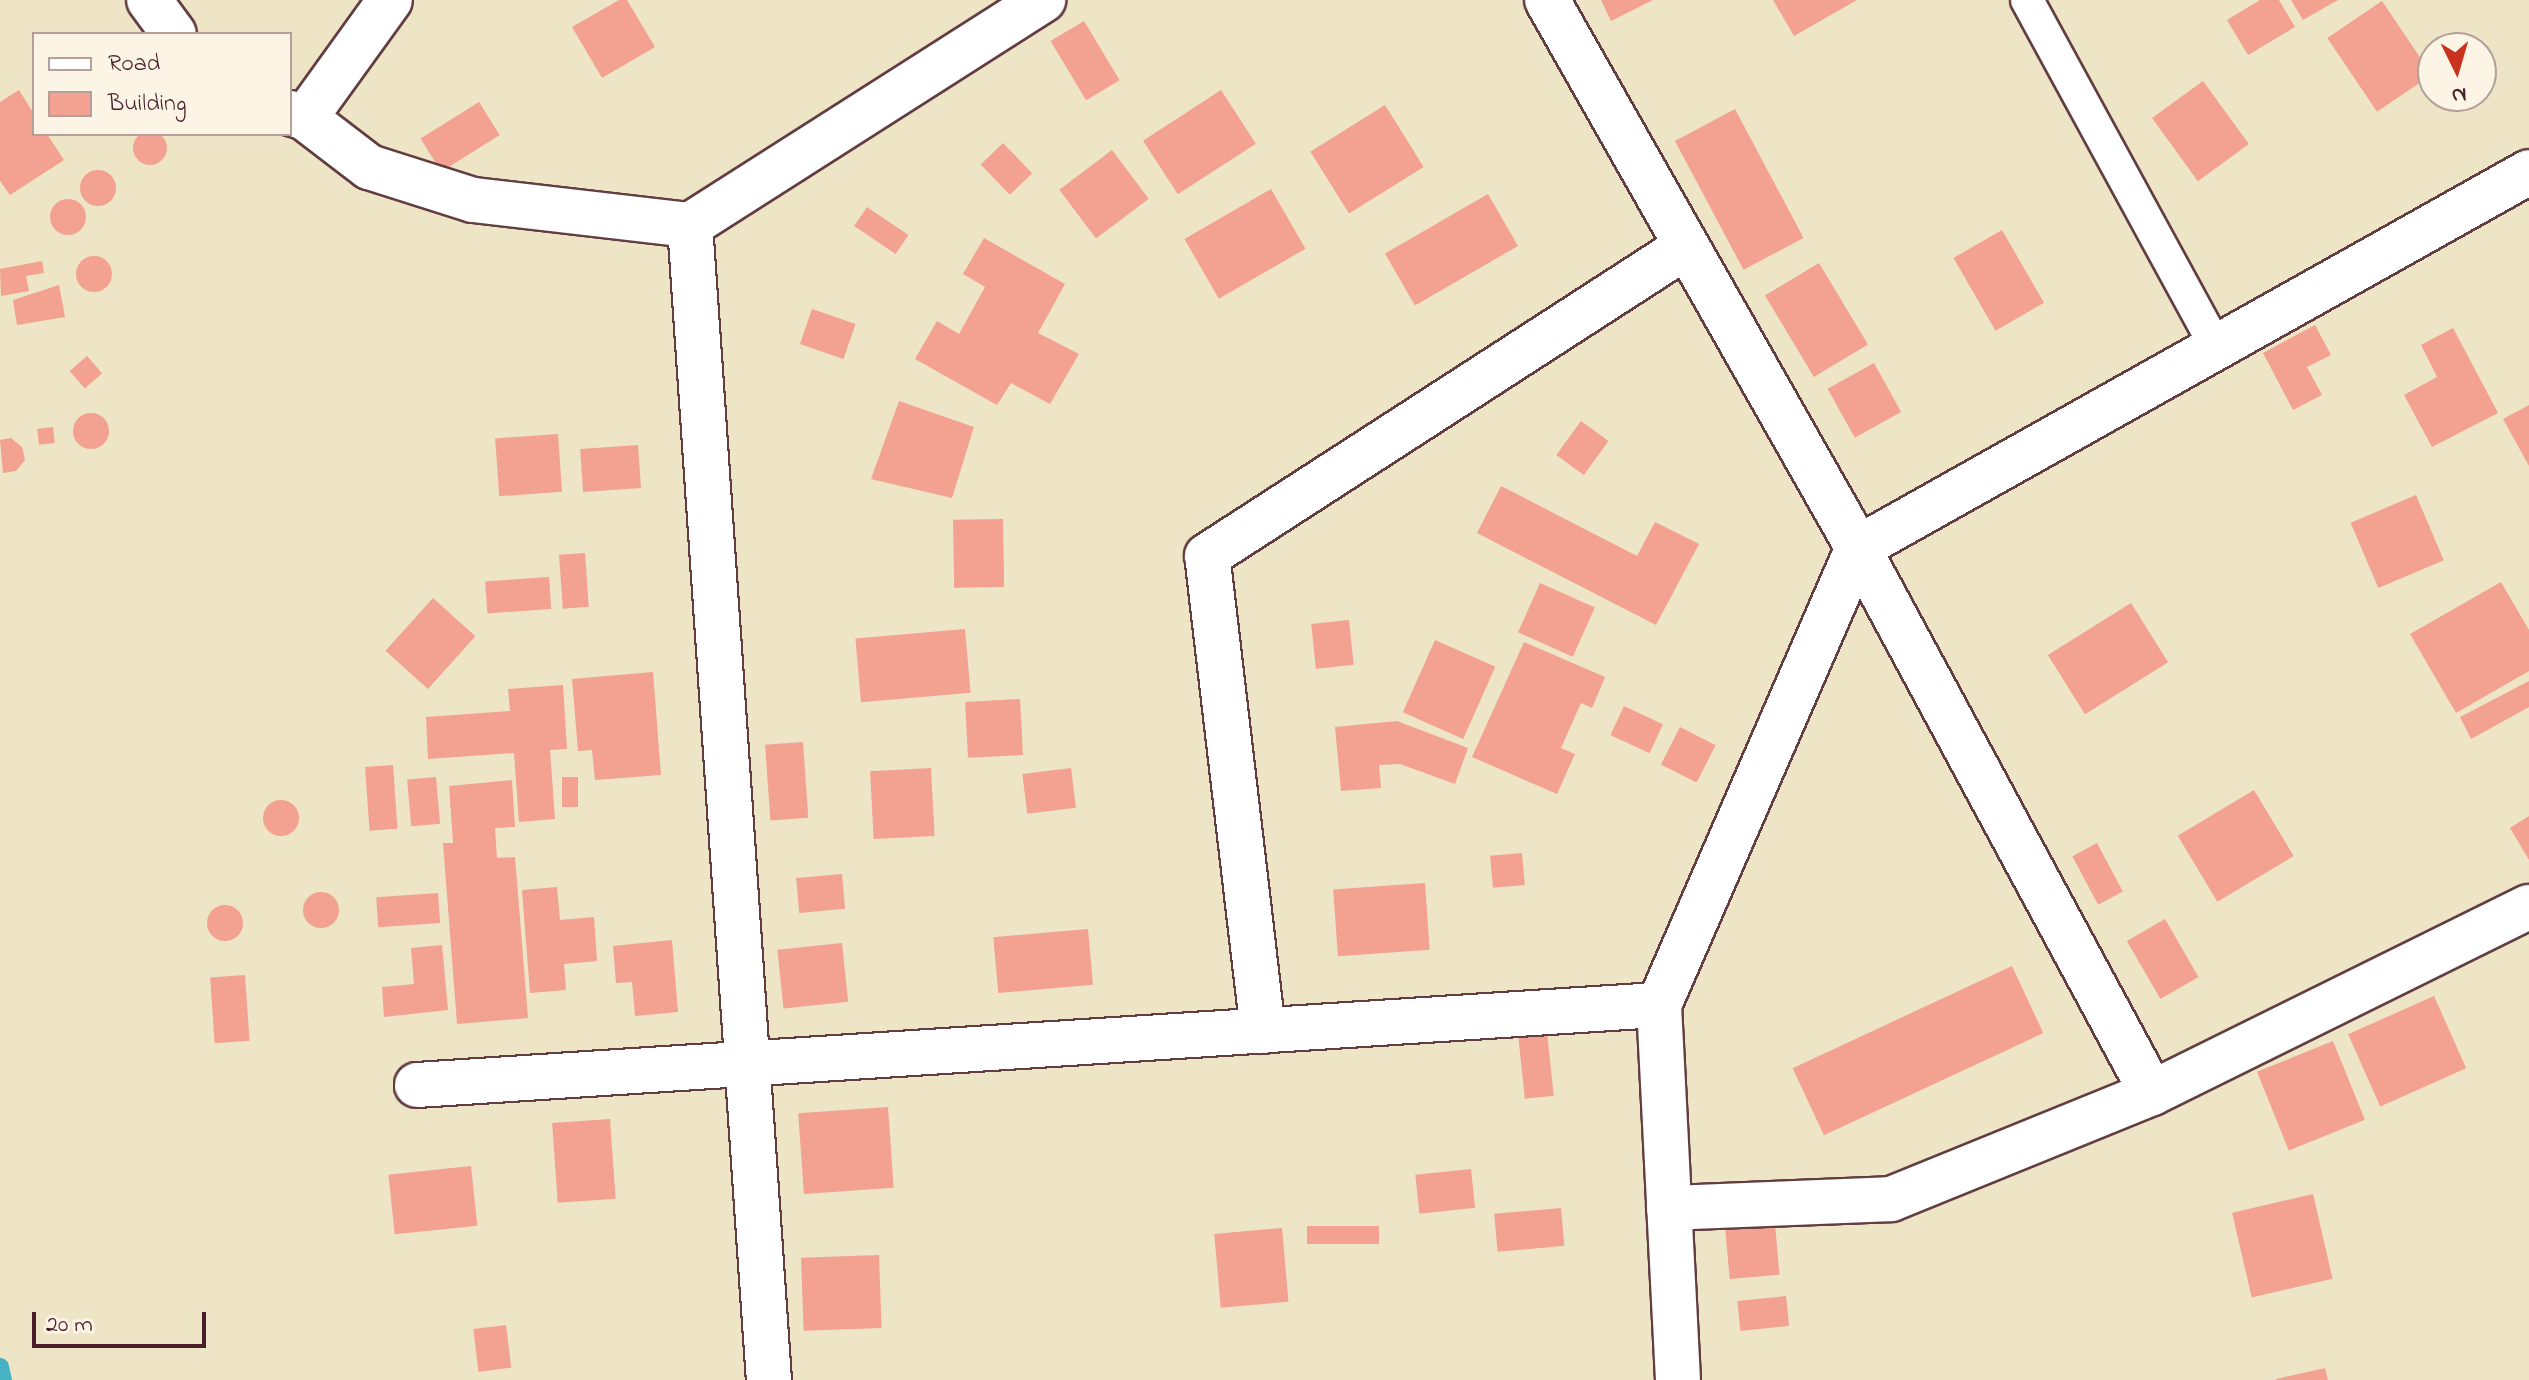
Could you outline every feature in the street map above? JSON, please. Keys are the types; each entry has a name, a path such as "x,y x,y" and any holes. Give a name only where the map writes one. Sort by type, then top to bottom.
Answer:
{"street":[{"path":"149,0 173,32"},
{"path":"390,0 297,116 369,167 473,200 690,225 1043,0"},
{"path":"1547,0 1858,548 2152,1093"},
{"path":"1678,1380 1659,1005 1858,548 2529,172"},
{"path":"690,225 769,1380"},
{"path":"1263,1031 1207,556 1687,246"},
{"path":"1669,1208 1891,1199 2152,1093 2529,907"},
{"path":"417,1085 1659,1005"}],"lane":[{"path":"2027,0 2217,349"}],"building":[{"path":"619,0 627,0 655,47 602,78 572,27"},
{"path":"1601,0 1653,0 1611,21"},
{"path":"1773,0 1857,0 1794,36"},
{"path":"2260,0 2279,0 2295,27 2248,55 2227,20"},
{"path":"2291,0 2338,0 2303,20"},
{"path":"2382,1 2417,53 2417,85 2377,112 2327,38"},
{"path":"1084,21 1120,80 1086,100 1051,41"},
{"path":"2203,81 2249,144 2198,181 2152,118"},
{"path":"19,90 32,111 32,136 48,136 64,160 10,195 0,181 0,102"},
{"path":"1221,90 1256,144 1178,194 1143,141"},
{"path":"479,102 500,135 441,172 420,139"},
{"path":"1385,105 1424,167 1349,214 1310,152"},
{"path":"1735,109 1804,238 1744,270 1675,141"},
{"path":"138,136 162,136 166,141 166,155 157,164 143,164 134,155 134,141"},
{"path":"1003,143 1032,173 1010,195 981,165"},
{"path":"1112,150 1149,199 1096,238 1059,190"},
{"path":"98,170 111,175 116,188 111,201 98,206 85,201 80,188 85,175"},
{"path":"1271,189 1306,249 1219,299 1184,239"},
{"path":"1488,194 1518,246 1415,305 1385,254"},
{"path":"68,199 81,204 86,217 81,230 68,235 55,230 50,217 55,204"},
{"path":"867,207 908,235 896,254 854,226"},
{"path":"2002,230 2044,303 1996,331 1954,258"},
{"path":"984,238 1065,284 1038,333 1079,354 1050,404 1011,383 997,405 915,359 937,321 959,334 985,287 963,274"},
{"path":"94,256 107,261 112,274 107,287 94,292 81,287 76,274 81,261"},
{"path":"42,261 44,273 26,276 29,291 1,296 0,269"},
{"path":"1819,263 1868,344 1814,377 1765,295"},
{"path":"59,285 65,317 17,325 13,300"},
{"path":"812,309 855,324 843,359 800,344"},
{"path":"2315,325 2331,355 2307,367 2322,395 2293,410 2263,353"},
{"path":"2453,328 2498,413 2432,447 2404,395 2437,377 2421,345"},
{"path":"87,356 102,373 85,388 70,371"},
{"path":"1874,363 1901,412 1855,438 1828,389"},
{"path":"899,401 974,427 952,498 871,479"},
{"path":"2529,405 2529,466 2503,419"},
{"path":"91,413 104,418 109,431 104,444 91,449 78,444 73,431 78,418"},
{"path":"1581,421 1609,441 1584,475 1556,455"},
{"path":"53,427 55,443 39,445 37,429"},
{"path":"558,434 562,492 499,496 495,438"},
{"path":"11,438 22,447 25,460 16,471 3,473 0,440"},
{"path":"638,445 641,488 583,492 580,449"},
{"path":"1501,486 1637,556 1655,522 1699,544 1656,625 1477,533"},
{"path":"2416,495 2444,560 2378,588 2351,523"},
{"path":"1003,519 1004,587 954,588 953,520"},
{"path":"585,553 589,607 563,609 559,555"},
{"path":"549,577 551,609 487,613 485,581"},
{"path":"2501,582 2529,630 2529,671 2456,713 2410,634"},
{"path":"1540,583 1595,607 1573,657 1518,632"},
{"path":"433,598 475,636 428,689 385,651"},
{"path":"2131,603 2168,662 2085,714 2048,655"},
{"path":"1349,620 1354,665 1316,669 1311,624"},
{"path":"965,629 971,693 861,702 855,639"},
{"path":"1435,640 1495,667 1463,739 1403,712"},
{"path":"1524,642 1605,677 1592,708 1581,703 1561,748 1575,754 1557,794 1472,757"},
{"path":"653,672 661,775 595,780 592,750 578,751 572,679"},
{"path":"2529,681 2529,707 2471,739 2460,717"},
{"path":"563,685 567,749 550,750 555,819 519,822 514,753 428,759 426,717 510,711 508,689"},
{"path":"1020,699 1023,755 968,758 965,702"},
{"path":"1624,706 1663,724 1649,753 1610,735"},
{"path":"1397,721 1468,748 1455,784 1400,764 1379,765 1381,788 1341,791 1335,727"},
{"path":"1680,727 1716,745 1697,783 1661,764"},
{"path":"803,742 808,818 770,820 765,745"},
{"path":"393,765 397,829 370,831 365,767"},
{"path":"931,768 935,836 874,839 870,771"},
{"path":"1071,768 1076,808 1027,814 1022,774"},
{"path":"436,777 440,824 411,826 407,780"},
{"path":"562,777 578,777 578,807 562,807"},
{"path":"512,780 515,827 495,828 497,858 515,857 528,1018 457,1024 443,843 453,843 449,786"},
{"path":"2254,790 2294,856 2217,902 2178,836"},
{"path":"281,800 294,805 299,818 294,831 281,836 268,831 263,818 268,805"},
{"path":"2529,816 2529,860 2510,828"},
{"path":"2097,843 2123,892 2098,905 2072,856"},
{"path":"1522,853 1525,885 1493,888 1490,856"},
{"path":"842,874 845,909 799,913 796,878"},
{"path":"1425,883 1430,950 1338,956 1333,889"},
{"path":"557,887 560,920 594,917 597,961 564,964 566,990 530,993 522,890"},
{"path":"321,892 334,897 339,910 334,923 321,928 308,923 303,910 308,897"},
{"path":"438,893 440,923 378,927 376,897"},
{"path":"225,905 238,910 243,923 238,936 225,941 212,936 207,923 212,910"},
{"path":"2165,919 2198,977 2160,999 2127,941"},
{"path":"1088,929 1093,985 998,993 993,937"},
{"path":"672,940 678,1012 635,1016 632,982 616,983 613,946"},
{"path":"842,943 848,1002 784,1008 777,950"},
{"path":"442,945 448,1010 384,1017 382,987 414,984 411,948"},
{"path":"2012,966 2043,1033 1824,1135 1793,1068"},
{"path":"245,975 250,1041 215,1043 210,977"},
{"path":"2434,996 2466,1068 2380,1106 2348,1034"},
{"path":"1547,1032 1554,1096 1525,1099 1518,1035"},
{"path":"2333,1041 2365,1120 2289,1151 2257,1072"},
{"path":"888,1107 894,1188 804,1194 798,1113"},
{"path":"610,1119 616,1199 558,1203 552,1123"},
{"path":"471,1166 477,1226 395,1234 388,1175"},
{"path":"1471,1169 1475,1208 1419,1214 1415,1175"},
{"path":"2313,1194 2333,1279 2252,1297 2232,1213"},
{"path":"1561,1208 1564,1246 1498,1252 1494,1214"},
{"path":"1774,1212 1779,1275 1730,1279 1724,1216"},
{"path":"1307,1226 1379,1226 1379,1244 1307,1244"},
{"path":"1282,1228 1288,1302 1221,1308 1214,1234"},
{"path":"879,1255 882,1328 804,1331 801,1258"},
{"path":"1786,1296 1789,1326 1740,1331 1737,1301"},
{"path":"506,1325 511,1368 478,1372 473,1329"},
{"path":"2325,1368 2328,1380 2276,1380 2276,1379"}],"waterway":[{"path":"0,1367 3,1380"}]}
